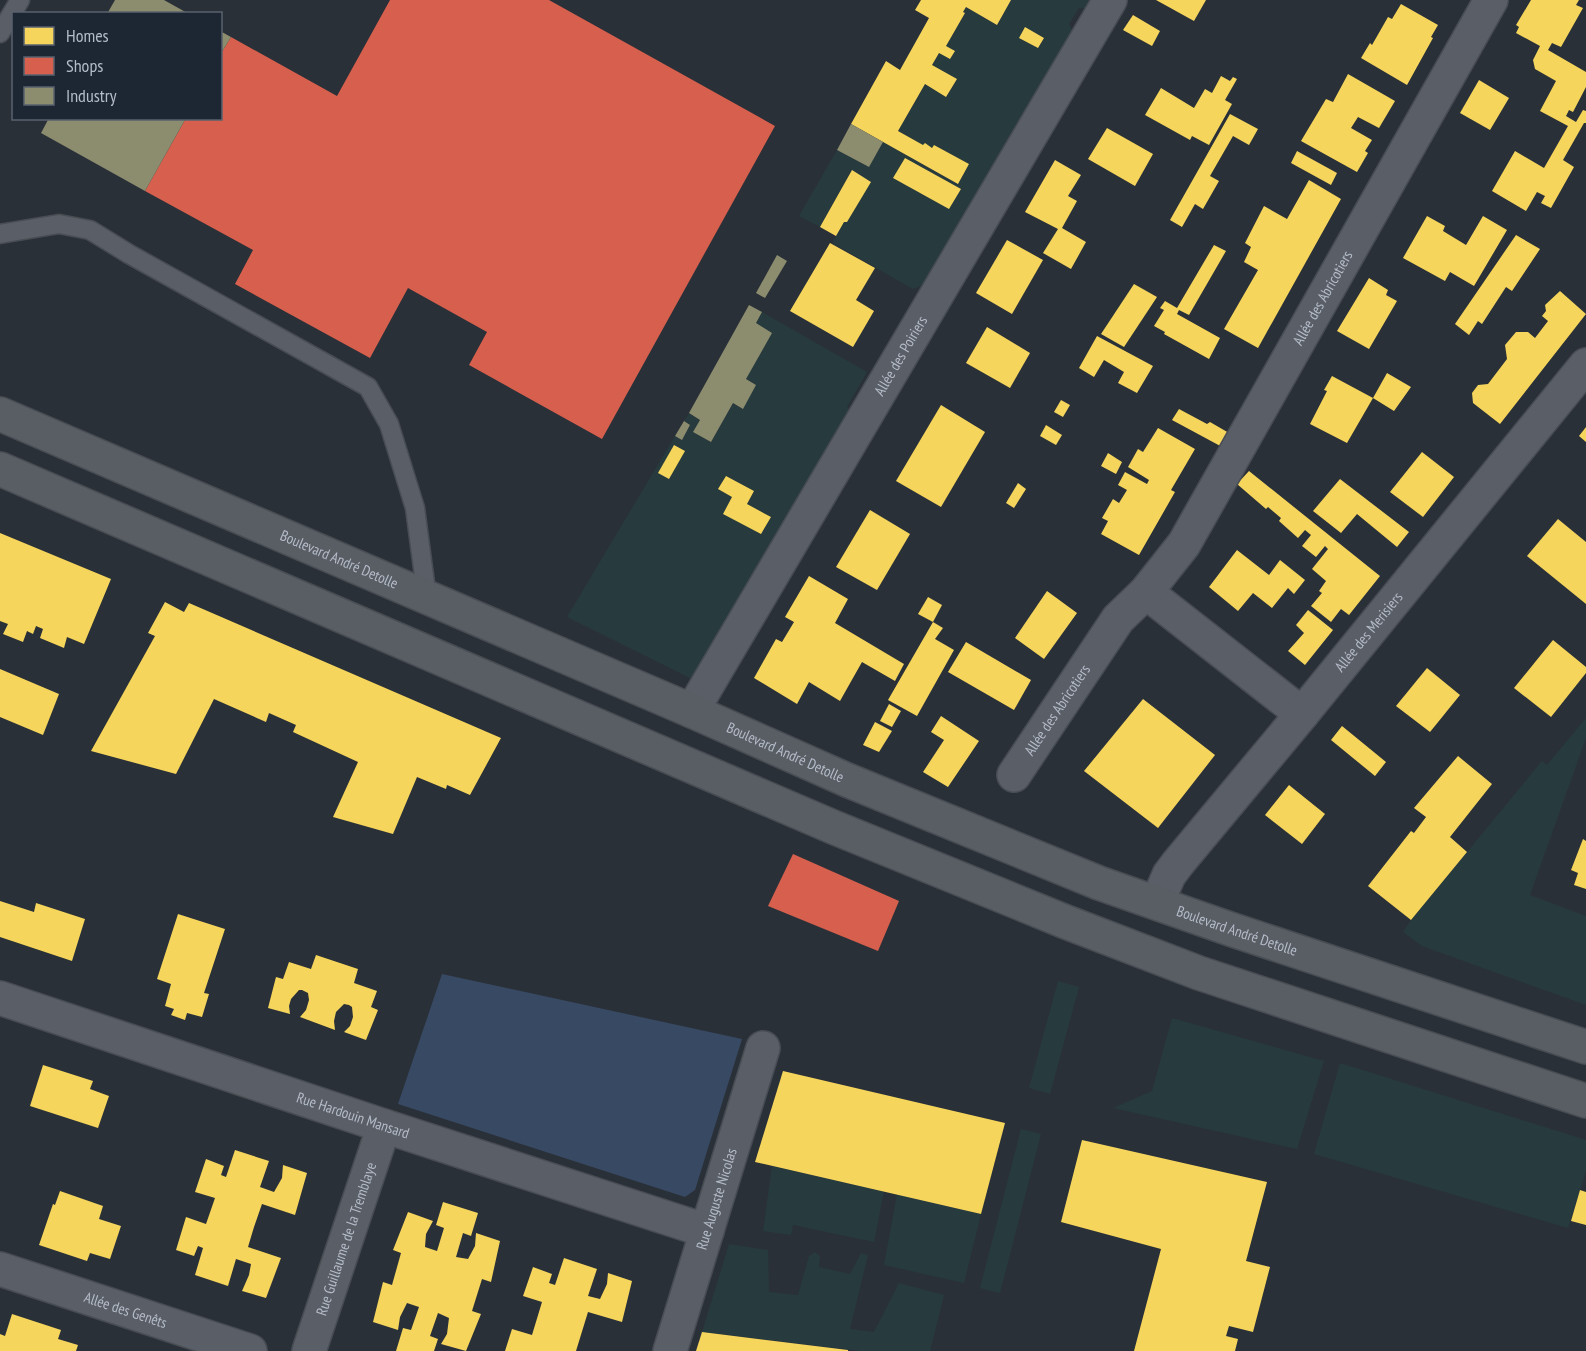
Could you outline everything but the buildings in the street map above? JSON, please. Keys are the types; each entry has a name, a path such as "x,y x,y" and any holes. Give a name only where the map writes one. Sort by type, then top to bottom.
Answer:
{"main road":[{"name":"Boulevard André Detolle","path":"0,414 858,784 1088,878 1156,903 1586,1047"},
{"path":"100,513 120,465"},
{"path":"0,469 833,827 1109,938 1199,973 1586,1101"},
{"path":"1109,938 1156,903"}],"street":[{"name":"Allée des Poiriers","path":"692,711 1110,0"},
{"name":"Allée des Abricotiers","path":"1014,775 1119,619 1146,592 1184,544 1491,0"},
{"name":"Allée des Merisiers","path":"1156,903 1168,875 1586,365"},
{"path":"1146,592 1302,714"},
{"name":"Rue Hardouin Mansard","path":"0,998 707,1231"},
{"name":"Rue Auguste Nicolas","path":"670,1351 763,1048"},
{"name":"Rue Guillaume de la Tremblaye","path":"309,1351 384,1126"},
{"name":"Allée des Genêts","path":"0,1269 250,1351"}],"lane":[{"path":"0,33 12,13"},
{"path":"0,234 59,224 90,230 129,255 368,387 389,424 416,508 427,598"}],"green space":[{"path":"1011,0 1094,0 1089,9 1079,8 1069,24 1074,34 1011,135 923,285 913,289 832,243 844,222 847,222 870,181 851,171 820,227 799,216 837,150 869,167 883,142 958,184 969,164 934,145 932,148 923,145 898,131 925,84 946,97 957,80 932,65 939,53 950,59 954,51 946,46 965,13 963,12 966,7 997,25","holes":["1025,27 1044,38 1038,48 1019,38"]},
{"path":"762,312 867,372 847,407 855,412 698,682 567,617 675,436 682,439 690,425 684,421 689,413 700,420 694,432 711,442 733,403 742,409 756,323","holes":["726,476 754,491 747,504 771,517 761,534 724,514 732,497 718,489"]},
{"path":"1586,718 1586,738 1530,895 1586,916 1586,1005 1422,946 1403,932 1542,761 1547,765"},
{"path":"1058,981 1079,987 1050,1094 1029,1088"},
{"path":"1172,1018 1324,1061 1297,1149 1113,1108 1152,1091"},
{"path":"1340,1063 1586,1140 1586,1171 1568,1228 1314,1154"},
{"path":"1021,1129 1041,1134 1000,1293 980,1288"},
{"path":"772,1166 884,1191 874,1242 793,1225 791,1235 763,1231"},
{"path":"897,1194 981,1214 964,1283 884,1265"},
{"path":"729,1244 768,1250 769,1292 798,1295 809,1256 815,1252 820,1256 819,1267 850,1274 861,1253 868,1255 850,1329 874,1332 899,1283 944,1295 930,1351 860,1351 702,1332"}],"water":[{"path":"442,974 742,1039 695,1190 685,1197 398,1104"}]}
